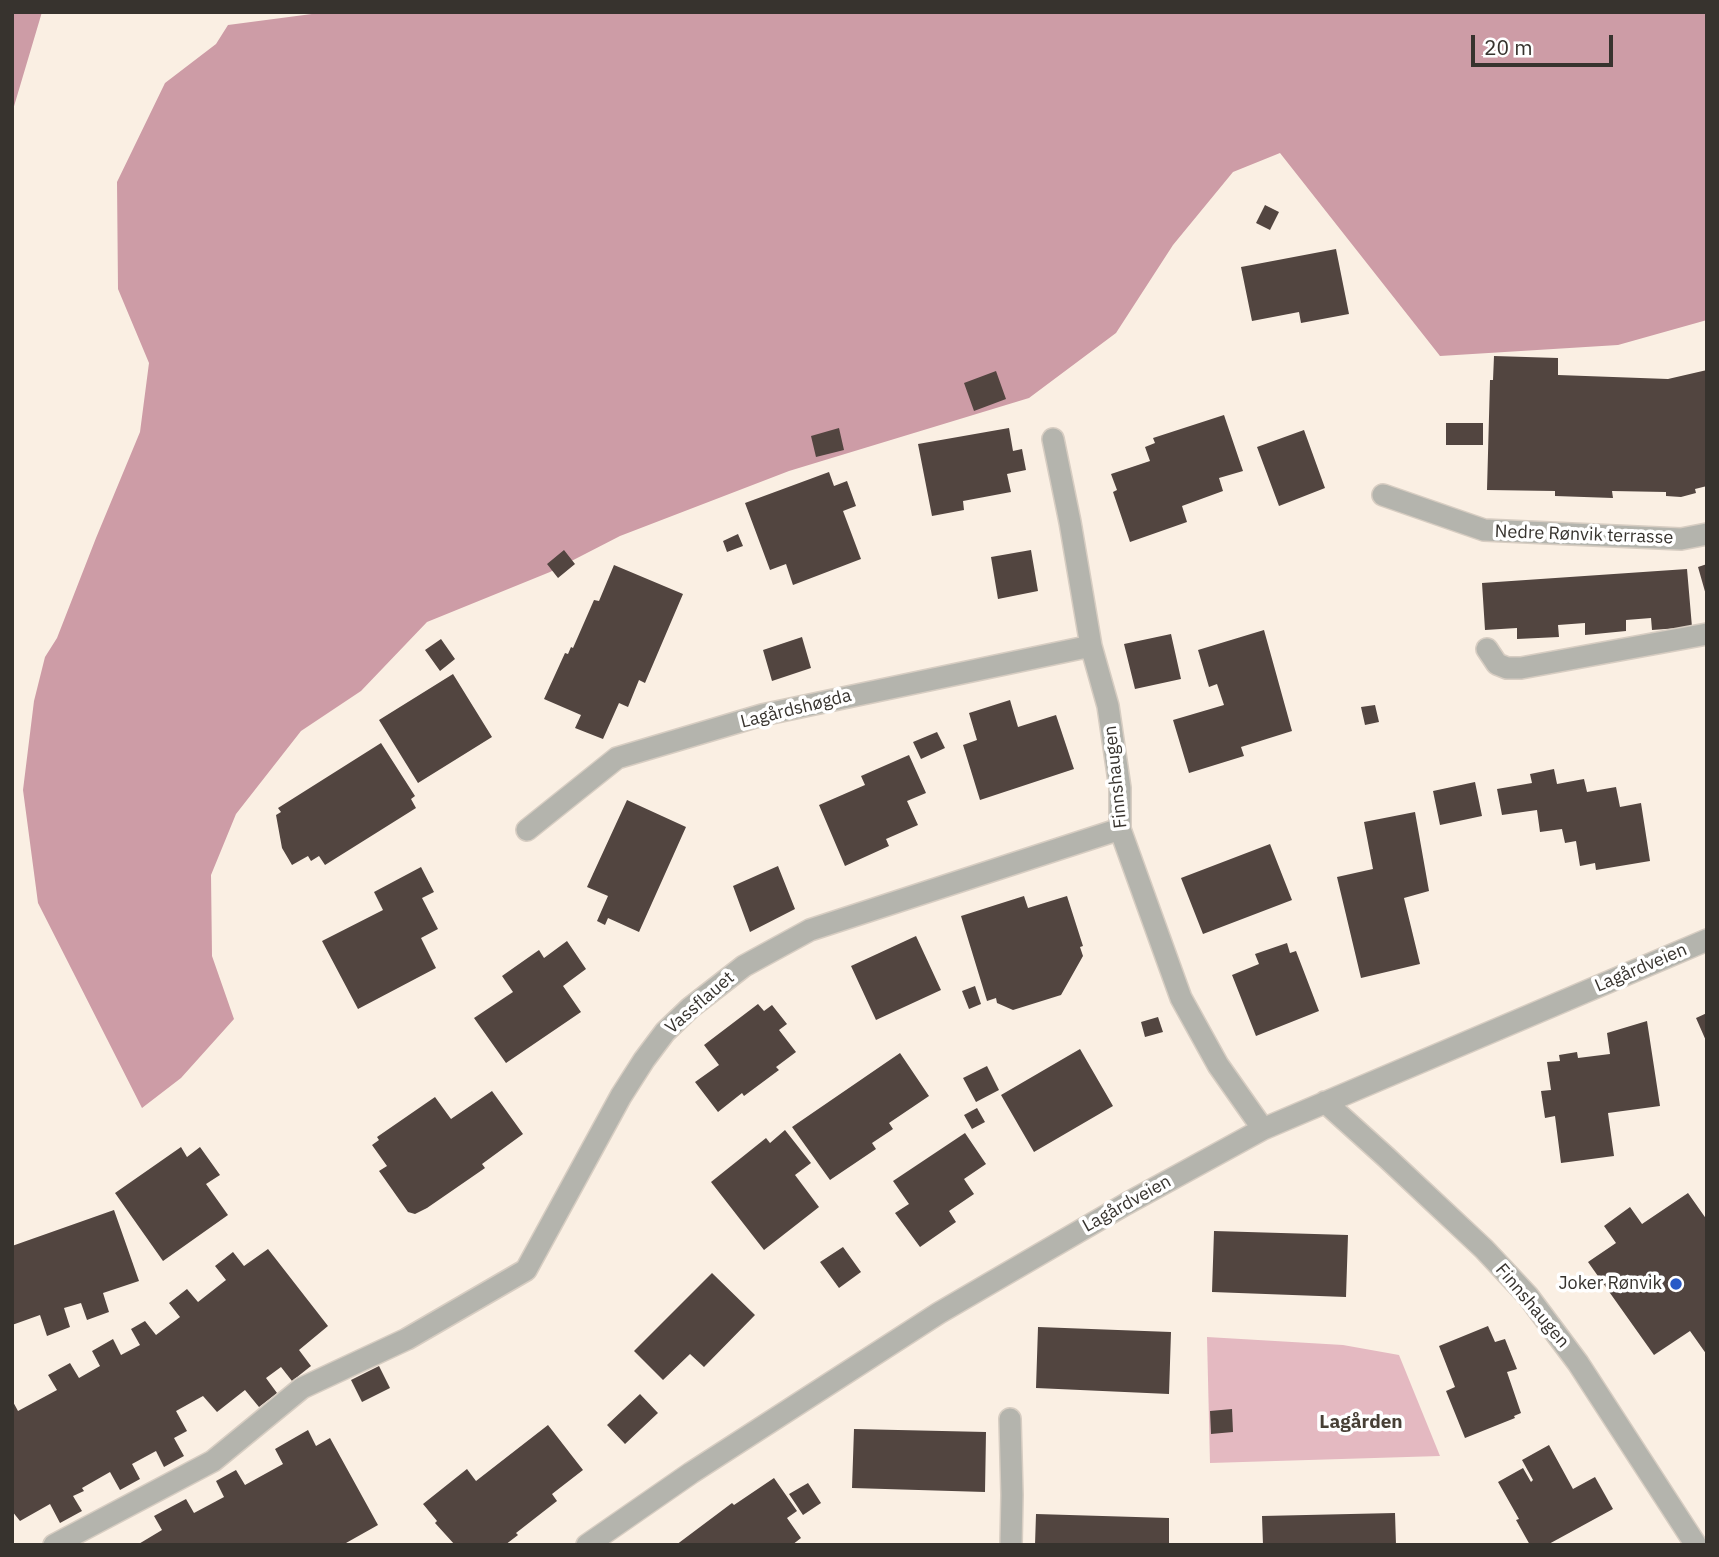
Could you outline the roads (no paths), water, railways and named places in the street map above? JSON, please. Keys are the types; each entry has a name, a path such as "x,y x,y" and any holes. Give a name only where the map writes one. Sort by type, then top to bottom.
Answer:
{"street":[{"name":"Finnshaugen","path":"1054,439 1091,646 1108,706 1120,788 1120,828 1181,998 1218,1065 1264,1129"},
{"name":"Nedre Rønvik terrasse","path":"1383,495 1484,530 1681,539 1707,534"},
{"path":"1486,649 1497,664 1507,668 1521,668 1707,634"},
{"name":"Lagårdshøgda","path":"527,830 617,758 762,715 1091,646"},
{"name":"Vassflauet","path":"54,1545 213,1461 302,1388 407,1339 526,1270 621,1096 644,1060 665,1032 690,1007 744,966 810,930 1120,828"},
{"name":"Lagårdveien","path":"587,1545 691,1473 939,1313 1126,1204 1264,1129 1707,940"},
{"name":"Finnshaugen","path":"1325,1102 1484,1249 1528,1296 1578,1363 1696,1545"},
{"path":"1010,1419 1011,1545"}],"place":[{"name":"Joker Rønvik","path":"1676,1284"}],"district":[{"name":"Lagården","path":"1361,1423"}]}
